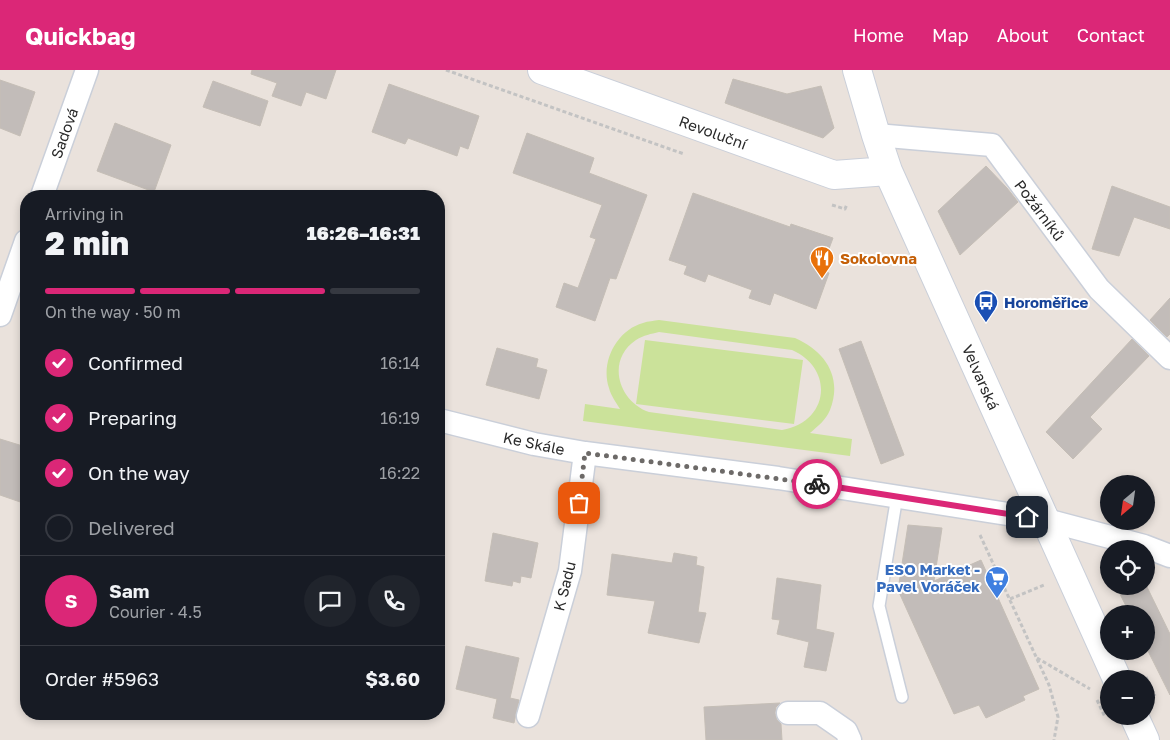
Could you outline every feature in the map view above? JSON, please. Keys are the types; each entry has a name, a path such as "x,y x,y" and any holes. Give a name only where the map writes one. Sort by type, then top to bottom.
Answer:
{"main road":[{"name":"Revoluční","path":"542,70 834,175 888,171"},
{"name":"Velvarská","path":"857,70 888,171 1114,670"},
{"path":"1138,725 1145,740"}],"street":[{"name":"Sadová","path":"44,190 87,70"},
{"name":"Požárníků","path":"876,135 992,145 1099,289 1170,358"},
{"path":"0,315 20,261"},
{"name":"Ke Skále","path":"445,422 534,444 585,453 778,478 1046,520 1144,546 1170,556"},
{"name":"K Sadu","path":"528,716 570,570 585,453"},
{"path":"788,713 820,713 846,731 850,740"}],"lane":[{"path":"896,496 879,606 902,697"}],"path":[{"path":"446,70 687,155"},
{"path":"826,203 845,209 847,204"},
{"path":"988,534 979,532 1049,685 1058,717 1054,740"},
{"path":"1040,576 1048,594"},
{"path":"1010,599 1044,585"},
{"path":"1037,658 1093,690 1089,681"},
{"path":"1143,669 1158,704"},
{"path":"1097,698 1100,705"}],"green space":[{"path":"659,320 795,338 806,343 829,366 833,376 834,387 828,414 810,433 852,439 850,456 583,421 585,404 620,409 611,394 607,378 609,358 613,348 625,332 645,322","holes":["659,332 792,350 806,359 815,369 820,382 821,394 817,406 809,417 798,425 782,430 649,412 638,407 630,399 623,390 620,379 621,358 627,348 639,338"]},
{"path":"645,340 803,360 794,424 636,404"}],"building":[{"path":"252,70 336,70 326,99 306,92 301,106 272,96 277,83 251,74"},
{"path":"733,79 787,94 821,86 834,128 823,138 725,103"},
{"path":"0,80 35,92 20,136 0,128"},
{"path":"213,81 268,101 260,126 203,107"},
{"path":"389,84 479,116 468,149 460,146 457,156 408,138 405,144 372,132"},
{"path":"115,123 171,145 155,190 149,190 97,171"},
{"path":"527,133 594,158 589,173 647,195 616,279 610,278 595,321 556,307 564,283 578,288 596,239 590,237 602,205 513,173"},
{"path":"986,166 1018,202 960,255 938,211"},
{"path":"1112,186 1170,207 1170,229 1134,217 1119,256 1092,249"},
{"path":"693,193 790,227 791,224 833,238 821,270 829,273 816,309 774,293 770,305 749,298 752,290 708,274 705,282 684,274 687,266 669,260"},
{"path":"1170,298 1170,334 1167,337 1150,320"},
{"path":"1132,339 1149,356 1090,417 1102,429 1073,459 1046,432"},
{"path":"861,341 904,455 881,464 839,349"},
{"path":"497,348 538,359 536,367 547,370 539,399 486,385"},
{"path":"0,439 20,445 20,502 0,495"},
{"path":"908,525 942,528 934,581 981,560 1039,689 1023,696 1025,700 986,718 979,705 954,714 898,590"},
{"path":"493,533 538,543 531,578 521,576 520,583 513,581 512,586 485,581"},
{"path":"674,553 697,557 696,565 704,567 698,612 706,613 699,643 648,633 655,601 607,595 612,554 672,563"},
{"path":"777,578 821,585 816,629 834,633 826,671 804,667 809,642 777,634 780,620 772,619"},
{"path":"1120,595 1151,595 1170,634 1170,695 1152,660 1155,660 1155,605 1126,605"},
{"path":"466,646 519,658 510,698 519,700 514,723 493,718 497,699 456,689"},
{"path":"780,703 776,707 775,713 777,720 781,724 782,740 706,740 704,707"}],"way so far":[{"path":"579,503 585,453 817,484"}],"place":[{"name":"Sokolovna","path":"822,279"},
{"name":"Horoměřice","path":"986,323"},
{"name":"ESO Market - Pavel Voráček","path":"997,599"}],"route":[{"path":"817,484 1027,517"}]}
